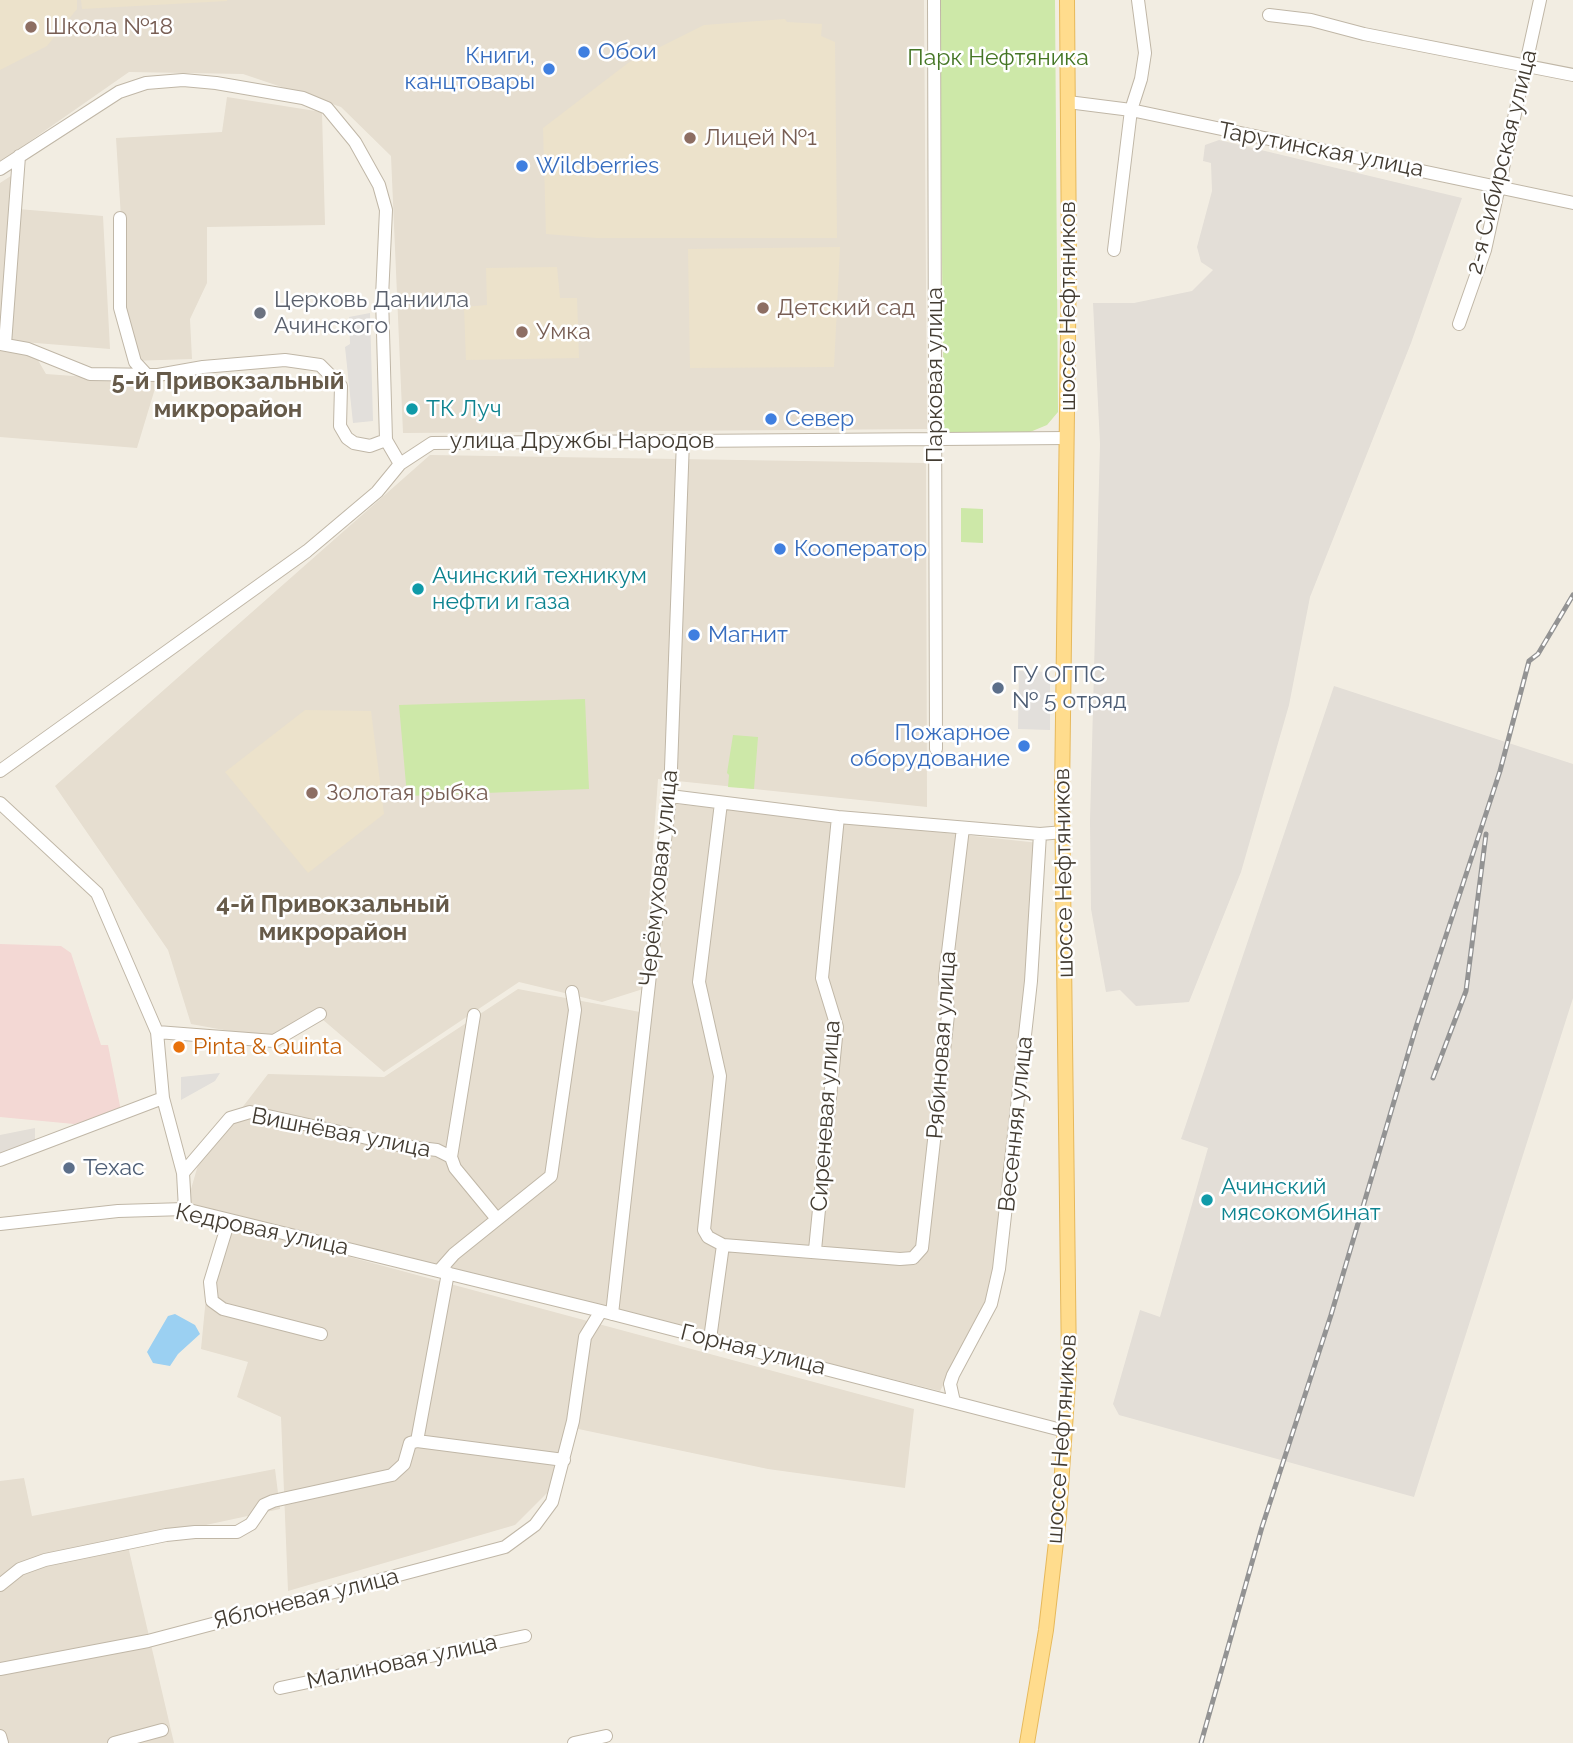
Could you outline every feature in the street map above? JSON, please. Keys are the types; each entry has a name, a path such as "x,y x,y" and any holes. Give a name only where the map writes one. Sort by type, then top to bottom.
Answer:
{"main road":[{"name":"шоссе Нефтяников","path":"1027,1743 1047,1618 1065,1431 1069,1272 1064,832 1067,0"}],"street":[{"name":"Парковая улица","path":"934,0 936,749"},
{"path":"1114,250 1131,110 1141,79 1145,53 1138,0"},
{"name":"2-я Сибирская улица","path":"1459,324 1485,250 1540,0"},
{"path":"1269,15 1311,20 1364,34 1573,75"},
{"path":"0,169 118,92 146,83 208,82 310,100 327,108 355,142 379,185 386,210 382,297 386,440 400,464"},
{"name":"Тарутинская улица","path":"1068,102 1131,110 1573,203"},
{"path":"19,156 3,344 28,349 90,374 146,374 285,360 320,365 341,386 340,426 347,438 370,446 386,440"},
{"path":"120,218 120,307 135,362 146,374"},
{"name":"улица Дружбы Народов","path":"0,771 307,551 377,492 400,464 423,447 442,442 1066,438"},
{"name":"Черёмуховая улица","path":"564,1460 585,1337 606,1312 670,796 683,440"},
{"path":"670,796 838,817 1040,834 1064,832"},
{"path":"0,803 97,893 157,1032 163,1098 183,1173 186,1209"},
{"path":"721,803 699,982 720,1076 704,1224 708,1237 723,1245 815,1250"},
{"name":"Сиреневая улица","path":"815,1250 837,1027 822,978 838,817"},
{"name":"Рябиновая улица","path":"815,1250 913,1258 922,1248 948,1015 945,977 963,828"},
{"name":"Весенняя улица","path":"954,1402 950,1384 953,1375 991,1304 999,1269 1031,981 1040,834"},
{"path":"417,1441 444,1272 454,1254 547,1182 553,1170 575,1010 572,992"},
{"path":"157,1032 274,1041 320,1014"},
{"path":"451,1157 474,1016"},
{"path":"0,1160 163,1098"},
{"name":"Вишнёвая улица","path":"183,1173 235,1115 250,1112 403,1146 420,1146 451,1157 455,1168 497,1219"},
{"name":"Кедровая улица","path":"0,1224 118,1211 186,1209 444,1272"},
{"path":"229,1220 210,1282 212,1301 223,1309 321,1334"},
{"path":"710,1339 723,1245"},
{"name":"Горная улица","path":"444,1272 1065,1431"},
{"path":"0,1585 20,1569 45,1560 166,1535 237,1532 251,1524 264,1505 273,1501 392,1475 404,1464 410,1443 417,1441 564,1460"},
{"name":"Яблоневая улица","path":"0,1669 148,1641 491,1552 514,1541 544,1514 552,1502 564,1460"},
{"name":"Малиновая улица","path":"280,1688 525,1636"},
{"path":"114,1743 162,1730"},
{"path":"0,1736 2,1743"},
{"path":"574,1743 606,1736"}],"shaded area":[{"path":"0,0 924,0 927,429 403,433 391,156 341,107 243,74 129,72 0,162"},
{"name":"Школа №18","path":"0,0 77,0 77,9 47,46 0,70"},
{"path":"81,0 227,0 227,1 82,9"},
{"name":"Лицей №1","path":"785,19 787,22 822,24 821,36 835,42 837,238 596,238 546,234 543,128 628,63 704,25"},
{"path":"227,97 322,112 325,225 207,227 207,283 190,319 192,359 130,361 116,138 222,132"},
{"path":"1219,140 1462,198 1411,343 1310,597 1289,705 1241,872 1189,1002 1136,1006 1120,990 1106,992 1091,909 1090,821 1100,444 1093,303 1134,303 1192,291 1213,270 1201,262 1197,247 1212,191 1211,163 1203,161 1205,145"},
{"path":"14,174 0,341 0,183"},
{"path":"18,209 103,216 110,349 11,341"},
{"name":"Детский сад","path":"840,247 834,367 690,368 688,249"},
{"name":"Умка","path":"557,267 560,298 577,298 579,358 466,360 464,307 487,305 486,268"},
{"path":"370,313 373,421 353,423 345,347 350,344 349,317"},
{"path":"0,350 35,355 46,374 157,382 137,448 0,437"},
{"path":"430,455 926,463 927,807 658,779 644,972 667,803 1039,843 995,1280 988,1303 940,1391 187,1203 198,1165 268,1074 384,1077 518,989 640,1012 643,989 602,1002 519,982 384,1072 322,1019 279,1040 191,1024 168,950 55,786"},
{"path":"1019,671 1050,672 1050,730 1018,729"},
{"path":"1334,686 1573,764 1573,998 1414,1497 1119,1415 1113,1404 1140,1310 1160,1317 1208,1148 1181,1139"},
{"name":"Золотая рыбка","path":"305,710 371,711 384,814 308,873 225,772"},
{"path":"0,944 61,946 71,953 101,1045 108,1045 121,1111 74,1124 0,1117"},
{"path":"220,1073 215,1081 181,1100 181,1077"},
{"path":"35,1128 35,1143 0,1155 0,1135"},
{"path":"224,1223 914,1409 905,1488 768,1469 569,1427 547,1493 515,1525 288,1591 281,1417 237,1397 248,1362 201,1349 206,1297"},
{"path":"275,1469 280,1509 127,1542 174,1743 0,1743 0,1481 24,1478 32,1516"}],"green space":[{"name":"Парк Нефтяника","path":"939,0 1055,0 1058,412 1047,425 1030,432 944,432"},
{"path":"961,508 983,509 983,543 961,542"},
{"path":"585,699 589,789 407,796 399,705"},
{"path":"733,735 758,737 754,789 728,787 727,773"}],"water":[{"path":"175,1314 195,1325 200,1334 178,1354 170,1366 153,1363 147,1352 168,1316"}],"railway":[{"path":"1201,1743 1262,1527 1331,1315 1416,1027 1500,771 1529,661 1538,654 1573,595"},
{"path":"1433,1078 1466,991 1486,834"}],"place":[{"name":"Школа №18","path":"31,27"},
{"name":"Обои","path":"584,52"},
{"name":"Книги, канцтовары","path":"549,69"},
{"name":"Лицей №1","path":"690,138"},
{"name":"Wildberries","path":"522,166"},
{"name":"Детский сад","path":"763,308"},
{"name":"Церковь Даниила Ачинского","path":"260,313"},
{"name":"Умка","path":"522,332"},
{"name":"ТК Луч","path":"412,409"},
{"name":"Север","path":"771,419"},
{"name":"Кооператор","path":"780,549"},
{"name":"Ачинский техникум нефти и газа","path":"418,589"},
{"name":"Магнит","path":"694,635"},
{"name":"ГУ ОГПС № 5 отряд","path":"998,688"},
{"name":"Пожарное оборудование","path":"1024,746"},
{"name":"Золотая рыбка","path":"312,793"},
{"name":"Pinta & Quinta","path":"179,1047"},
{"name":"Техас","path":"69,1168"},
{"name":"Ачинский мясокомбинат","path":"1207,1200"}],"district":[{"name":"5-й Привокзальный микрорайон","path":"228,396"},
{"name":"4-й Привокзальный микрорайон","path":"333,919"}]}
